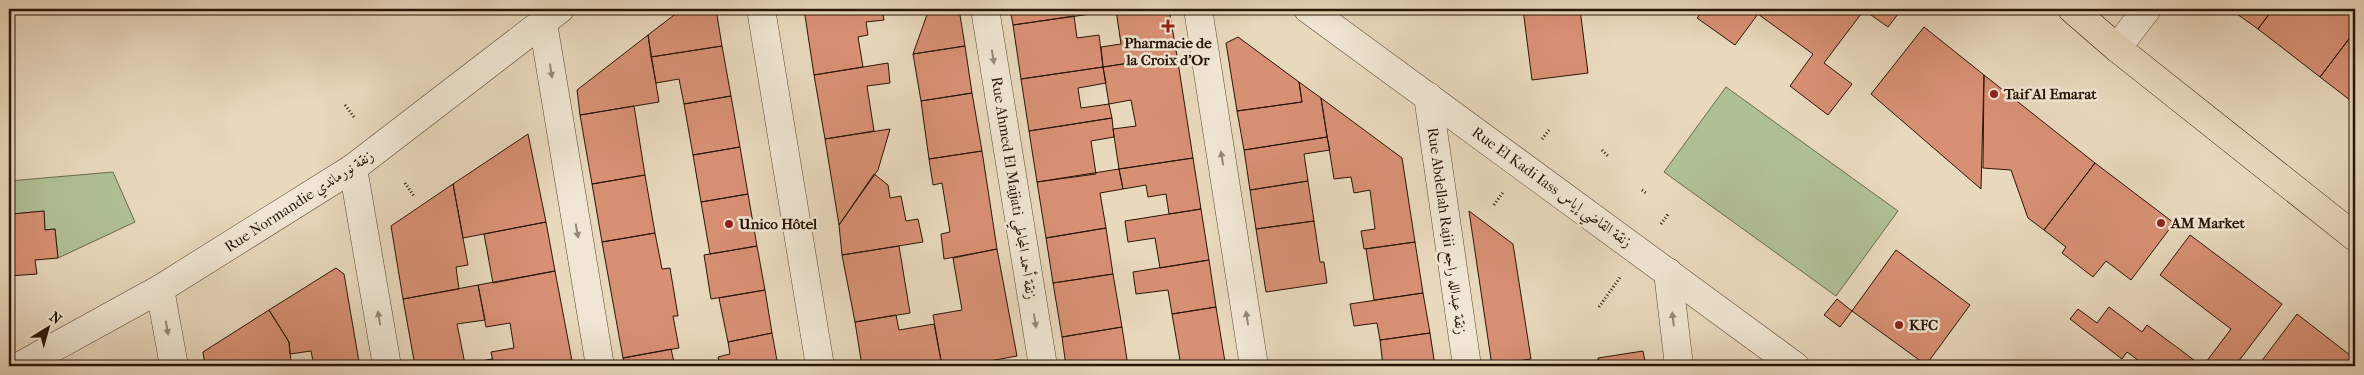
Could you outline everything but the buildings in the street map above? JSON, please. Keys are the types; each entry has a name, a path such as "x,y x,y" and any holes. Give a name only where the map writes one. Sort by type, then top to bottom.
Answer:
{"main road":[{"path":"2072,9 2117,48 2355,237"}],"street":[{"path":"761,9 820,366"},
{"name":"Rue Ahmed El Majjati زنقة أحمد المجاطي","path":"986,9 1043,366"},
{"path":"1198,9 1254,366"},
{"name":"Rue El Kadi Iass زنقة القاضي إياس","path":"1308,9 1796,366"},
{"path":"2117,48 2148,9"},
{"path":"552,16 600,366"},
{"name":"Rue Normandie زنقة نورماندي","path":"20,366 160,289 354,168 552,16"},
{"name":"Rue Abdellah Rajii زنقة عبدالله راجع","path":"1428,96 1467,366"},
{"path":"354,168 387,366"},
{"path":"1668,272 1680,366"},
{"path":"160,289 174,366"}],"path":[{"path":"345,105 354,117"},
{"path":"1542,139 1549,130"},
{"path":"1602,150 1609,157"},
{"path":"405,183 414,196"},
{"path":"1494,205 1506,189"},
{"path":"1642,190 1646,193"},
{"path":"1661,224 1669,213"},
{"path":"1599,306 1623,274"}],"green space":[{"path":"1726,87 1898,211 1836,296 1664,172"},
{"path":"113,172 135,222 58,258 55,229 45,230 44,211 13,214 14,229 9,230 9,181"}],"place":[{"name":"Pharmacie de la Croix d'Or","path":"1168,26"},
{"name":"Taif Al Emarat","path":"1994,94"},
{"name":"AM Market","path":"2161,223"},
{"name":"Unico Hôtel","path":"729,224"},
{"name":"KFC","path":"1899,325"}]}
